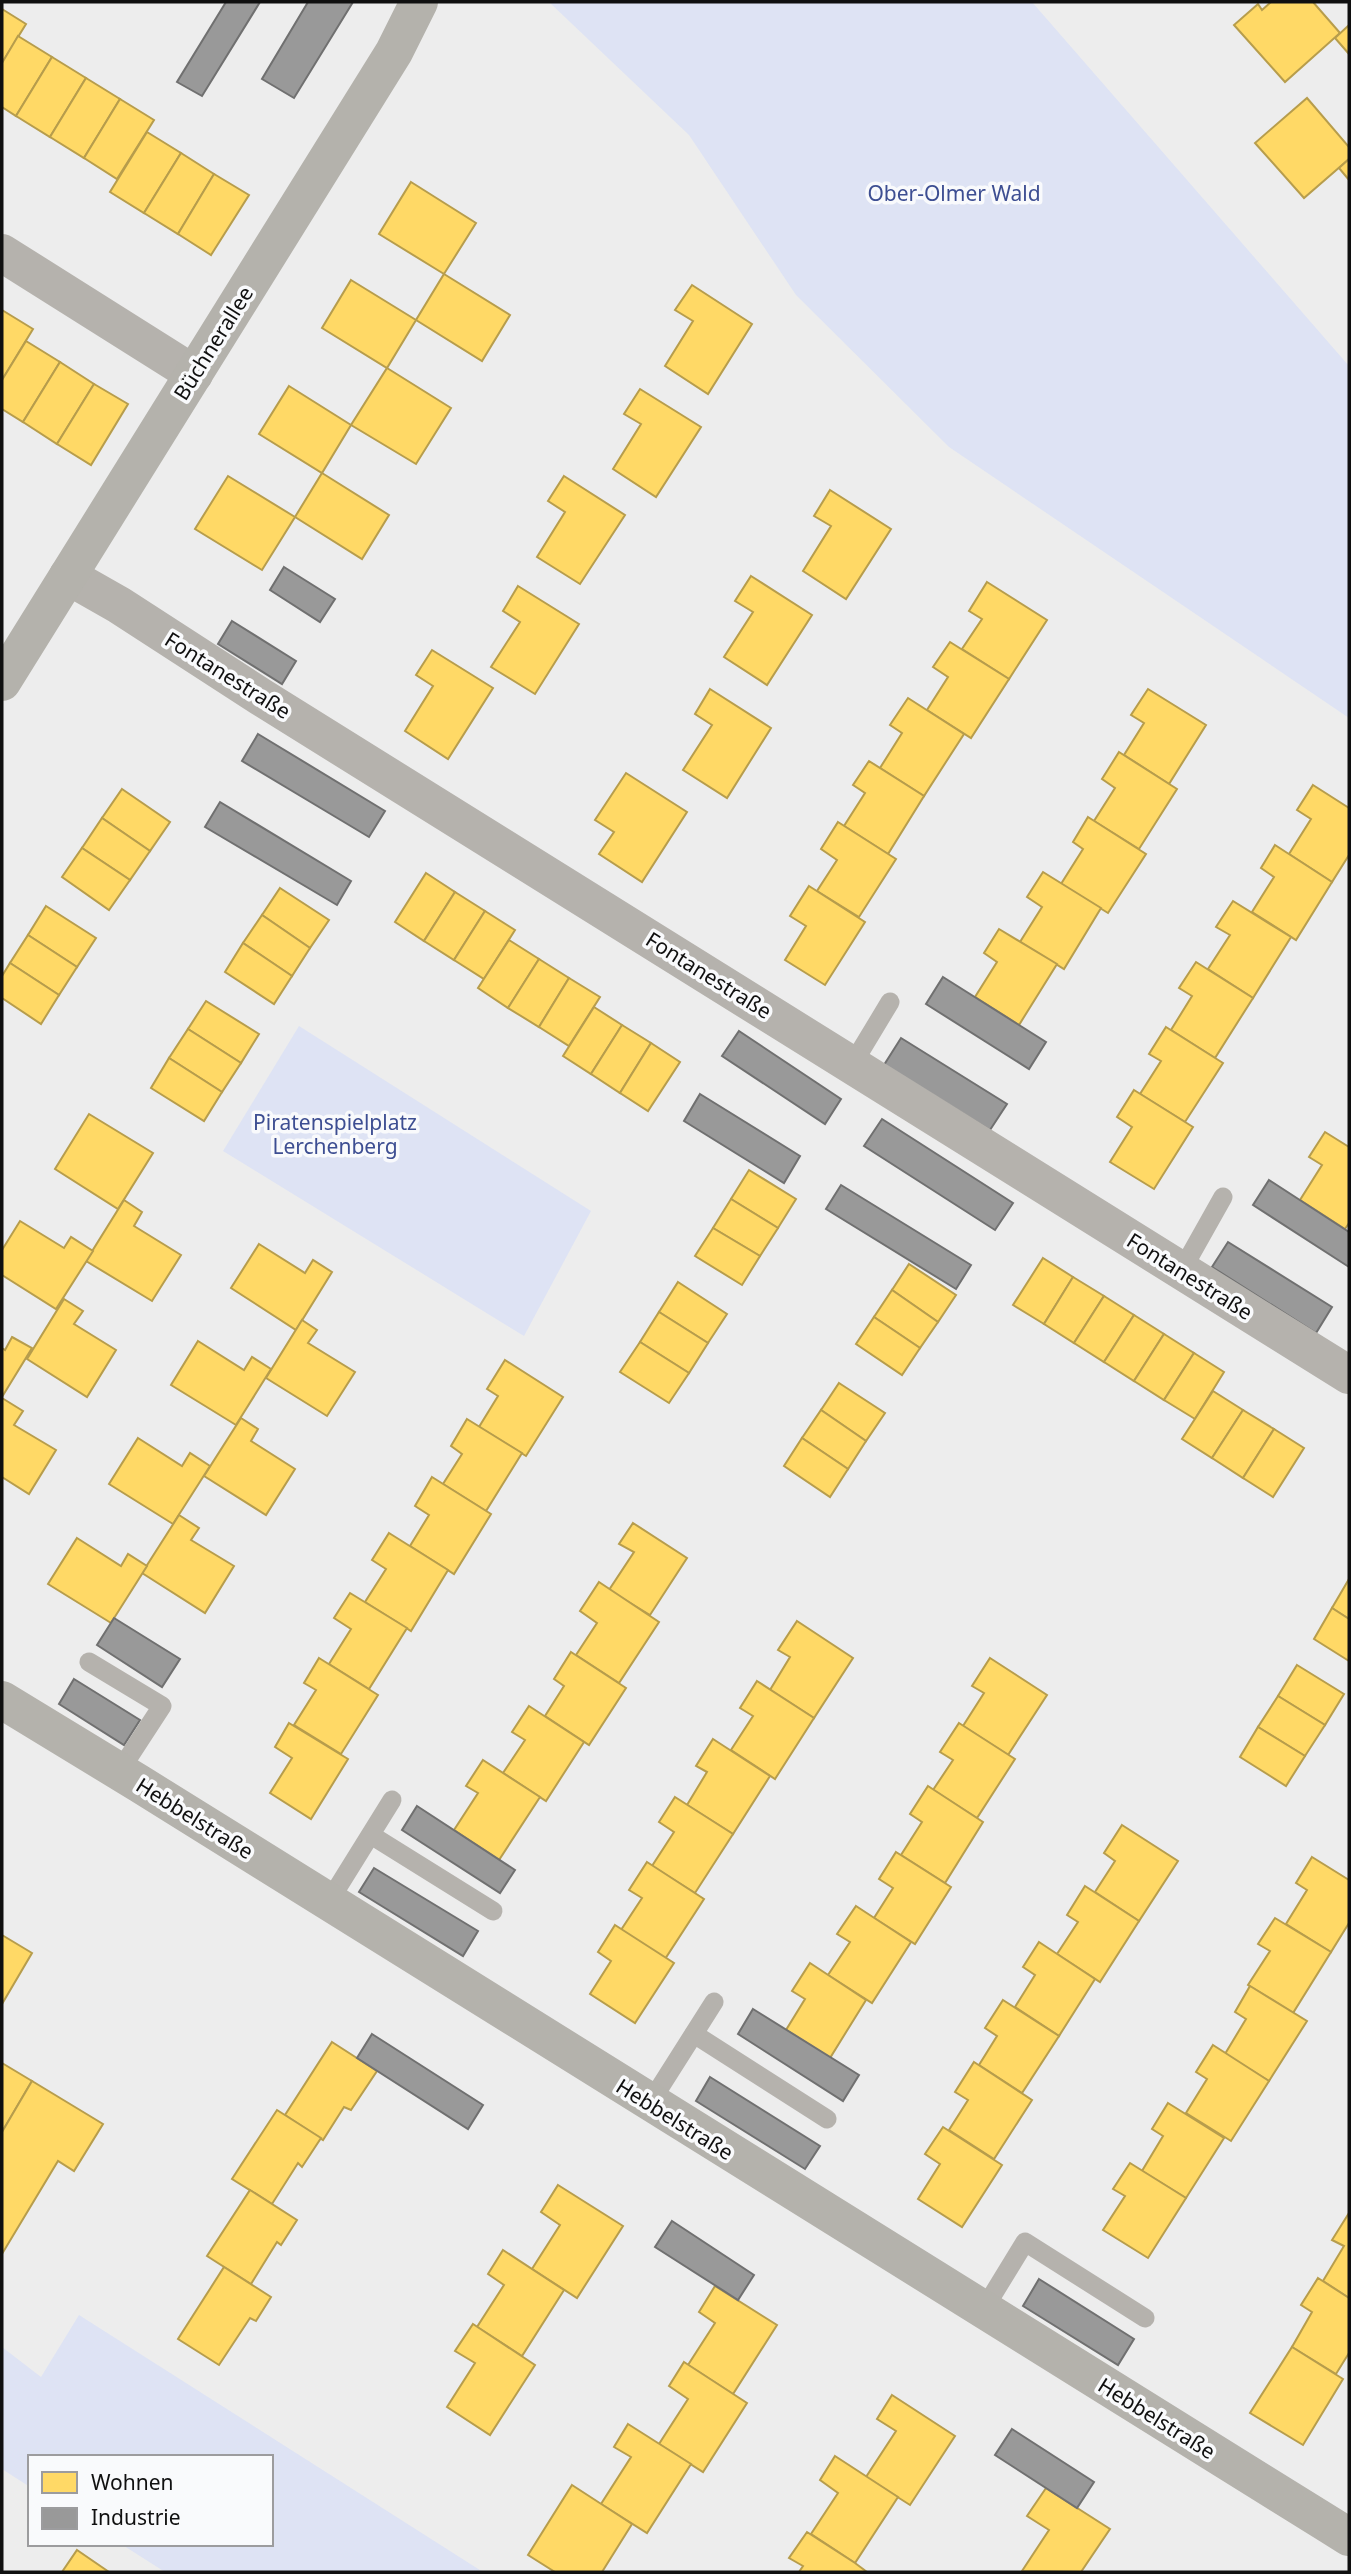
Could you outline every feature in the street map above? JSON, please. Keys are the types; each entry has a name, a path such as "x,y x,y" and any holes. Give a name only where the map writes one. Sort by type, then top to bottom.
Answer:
{"street":[{"name":"Büchnerallee","path":"2,682 394,52 419,2"},
{"path":"2,253 194,374"},
{"name":"Fontanestraße","path":"68,576 119,605 1349,1375"},
{"name":"Hebbelstraße","path":"2,1700 1349,2537"}],"lane":[{"path":"852,1065 890,1002"},
{"path":"1182,1270 1223,1197"},
{"path":"89,1662 162,1706 119,1772"},
{"path":"328,1903 392,1800"},
{"path":"371,1835 493,1912"},
{"path":"650,2103 714,2002"},
{"path":"694,2034 827,2119"},
{"path":"984,2309 1025,2242 1145,2318"}],"green space":[{"name":"Ober-Olmer Wald","path":"549,2 1032,2 1349,366 1349,718 949,447 796,295 689,135"},
{"name":"Piratenspielplatz Lerchenberg","path":"299,1026 591,1211 524,1336 223,1151"},
{"path":"79,2315 483,2572 165,2572 124,2546 273,2546 273,2455 28,2455 28,2486 2,2469 2,2347 41,2377"}],"building: Wohnen":[{"path":"1271,2 1313,2 1340,33 1285,82 1234,25 1258,4 1262,10"},
{"path":"2,9 26,24 2,63"},
{"path":"1349,25 1349,54 1335,38"},
{"path":"18,36 52,57 16,116 2,107 2,63"},
{"path":"52,57 86,78 50,137 16,116"},
{"path":"86,78 120,99 84,158 50,137"},
{"path":"1307,98 1349,147 1349,159 1304,198 1255,143"},
{"path":"120,99 154,120 117,179 84,158"},
{"path":"147,132 181,153 144,213 110,192"},
{"path":"181,153 214,174 178,234 144,213"},
{"path":"1349,159 1349,180 1339,168"},
{"path":"214,174 249,195 211,255 178,234"},
{"path":"411,182 476,223 444,274 379,234"},
{"path":"444,274 510,315 482,361 416,320"},
{"path":"351,280 416,320 387,368 322,328"},
{"path":"692,285 752,324 708,394 665,366 693,321 675,310"},
{"path":"2,310 33,329 2,380"},
{"path":"26,341 60,362 23,422 2,409 2,380"},
{"path":"60,362 94,384 57,444 23,422"},
{"path":"387,368 451,408 416,464 351,425"},
{"path":"94,384 128,404 91,465 57,444"},
{"path":"289,386 351,425 322,473 259,434"},
{"path":"640,389 701,427 656,497 613,469 641,424 624,414"},
{"path":"322,473 389,515 362,559 295,517"},
{"path":"228,476 295,517 262,570 195,529"},
{"path":"564,476 625,515 580,584 537,557 565,512 548,501"},
{"path":"830,490 891,529 846,599 803,571 831,526 814,516"},
{"path":"751,576 812,615 767,685 724,657 753,612 735,601"},
{"path":"987,582 1047,620 1009,679 962,649 982,619 969,611"},
{"path":"518,586 579,624 535,694 491,667 520,622 503,611"},
{"path":"950,642 1009,679 971,738 927,710 948,677 933,667"},
{"path":"432,650 493,688 448,759 405,731 433,686 416,675"},
{"path":"710,689 771,728 727,798 683,770 712,725 695,714"},
{"path":"1148,689 1206,725 1169,784 1124,755 1144,723 1131,715"},
{"path":"908,698 964,734 924,796 880,768 902,733 890,725"},
{"path":"1119,752 1177,789 1139,849 1094,821 1115,788 1102,779"},
{"path":"869,761 924,796 888,854 844,826 865,793 853,785"},
{"path":"626,773 687,812 642,882 599,854 614,832 595,820"},
{"path":"1313,785 1349,808 1349,855 1332,882 1289,854 1311,819 1297,810"},
{"path":"122,789 170,822 150,851 102,818"},
{"path":"1088,817 1146,854 1108,913 1061,884 1083,849 1073,842"},
{"path":"102,818 150,851 130,880 82,848"},
{"path":"838,822 896,859 859,917 817,891 837,860 821,849"},
{"path":"1275,845 1332,882 1296,940 1252,912 1274,877 1261,868"},
{"path":"82,848 130,880 109,910 62,877"},
{"path":"1043,872 1101,908 1064,969 1020,942 1042,907 1027,897"},
{"path":"426,873 455,892 424,941 395,922"},
{"path":"809,886 865,922 825,985 785,960 806,926 790,916"},
{"path":"280,888 329,920 310,948 262,915"},
{"path":"455,892 485,911 454,960 424,941"},
{"path":"1233,901 1291,937 1253,998 1208,969 1230,935 1216,927"},
{"path":"46,906 96,938 77,967 28,935"},
{"path":"485,911 515,930 484,979 454,960"},
{"path":"262,915 310,948 292,976 243,943"},
{"path":"999,929 1057,964 1019,1025 975,997 997,962 984,953"},
{"path":"28,935 77,967 59,995 10,963"},
{"path":"509,940 539,959 508,1008 478,988"},
{"path":"243,943 292,976 274,1004 225,972"},
{"path":"539,959 569,978 539,1027 508,1008"},
{"path":"1196,962 1253,998 1215,1058 1171,1030 1192,996 1179,988"},
{"path":"10,963 59,995 41,1024 2,998 2,976"},
{"path":"569,978 600,997 569,1046 539,1027"},
{"path":"206,1001 259,1034 241,1063 188,1029"},
{"path":"594,1007 622,1025 591,1074 563,1056"},
{"path":"622,1025 651,1043 620,1093 591,1074"},
{"path":"1166,1027 1223,1063 1185,1122 1140,1094 1161,1061 1149,1054"},
{"path":"188,1029 241,1063 222,1092 169,1058"},
{"path":"651,1043 680,1062 648,1111 620,1093"},
{"path":"169,1058 222,1092 204,1121 151,1088"},
{"path":"1134,1090 1193,1127 1154,1189 1110,1162 1132,1127 1117,1117"},
{"path":"89,1114 153,1153 118,1209 55,1169"},
{"path":"1325,1132 1349,1147 1349,1223 1345,1229 1300,1200 1322,1165 1309,1157"},
{"path":"749,1170 796,1199 778,1228 731,1199"},
{"path":"731,1199 778,1228 760,1256 713,1228"},
{"path":"124,1200 142,1212 134,1226 181,1255 152,1301 86,1261"},
{"path":"20,1221 64,1248 71,1237 93,1251 56,1309 2,1275 2,1250"},
{"path":"713,1228 760,1256 742,1285 695,1256"},
{"path":"259,1244 305,1273 313,1260 332,1272 296,1330 231,1288"},
{"path":"1043,1258 1073,1277 1044,1324 1013,1305"},
{"path":"909,1264 956,1295 938,1322 892,1290"},
{"path":"1073,1277 1104,1296 1074,1343 1044,1324"},
{"path":"678,1282 727,1314 708,1343 659,1312"},
{"path":"892,1290 938,1322 920,1348 874,1317"},
{"path":"1104,1296 1134,1315 1104,1362 1074,1343"},
{"path":"64,1299 83,1311 74,1324 116,1350 87,1397 27,1359"},
{"path":"659,1312 708,1343 689,1373 640,1342"},
{"path":"1134,1315 1164,1334 1134,1381 1104,1362"},
{"path":"874,1317 920,1348 902,1375 856,1344"},
{"path":"302,1320 317,1330 308,1343 355,1372 327,1416 266,1378"},
{"path":"1164,1334 1194,1353 1164,1400 1134,1381"},
{"path":"12,1337 32,1348 2,1397 2,1348 5,1350"},
{"path":"198,1341 244,1370 252,1357 271,1369 236,1425 171,1385"},
{"path":"640,1342 689,1373 669,1403 620,1372"},
{"path":"1194,1353 1224,1372 1195,1419 1164,1400"},
{"path":"505,1360 563,1397 526,1456 479,1427 498,1396 487,1389"},
{"path":"839,1383 885,1413 866,1441 821,1410"},
{"path":"1213,1391 1243,1410 1212,1458 1182,1439"},
{"path":"2,1398 23,1411 14,1425 56,1450 29,1494 2,1477"},
{"path":"821,1410 866,1441 848,1469 802,1438"},
{"path":"1243,1410 1274,1429 1243,1478 1212,1458"},
{"path":"241,1418 258,1429 251,1441 295,1469 266,1515 204,1476"},
{"path":"467,1419 522,1453 486,1511 443,1484 462,1454 451,1446"},
{"path":"1274,1429 1304,1448 1273,1497 1243,1478"},
{"path":"138,1438 182,1466 190,1453 210,1466 173,1524 109,1484"},
{"path":"802,1438 848,1469 830,1497 784,1466"},
{"path":"432,1477 491,1514 454,1574 410,1546 429,1515 415,1506"},
{"path":"179,1515 199,1528 191,1540 234,1566 205,1613 142,1573"},
{"path":"633,1523 687,1558 650,1615 609,1590 634,1552 619,1544"},
{"path":"389,1533 448,1570 411,1631 365,1602 386,1569 372,1560"},
{"path":"77,1538 121,1566 128,1554 147,1566 111,1623 48,1584"},
{"path":"1349,1579 1349,1619 1332,1608"},
{"path":"599,1582 659,1622 619,1683 576,1655 597,1623 580,1611"},
{"path":"350,1593 407,1628 369,1689 329,1664 351,1629 334,1618"},
{"path":"1332,1608 1349,1619 1349,1661 1314,1639"},
{"path":"797,1621 853,1658 814,1718 770,1690 790,1657 778,1650"},
{"path":"571,1652 626,1688 589,1745 545,1716 564,1686 554,1679"},
{"path":"319,1658 378,1695 341,1754 294,1725 316,1690 304,1683"},
{"path":"990,1658 1047,1695 1008,1755 963,1726 984,1693 972,1686"},
{"path":"1297,1665 1344,1694 1325,1725 1278,1696"},
{"path":"757,1681 814,1718 775,1779 731,1750 753,1716 740,1708"},
{"path":"1278,1696 1325,1725 1305,1756 1258,1727"},
{"path":"529,1706 584,1742 546,1801 503,1773 525,1740 512,1732"},
{"path":"289,1723 348,1759 311,1819 270,1793 292,1758 275,1747"},
{"path":"959,1723 1015,1759 977,1818 933,1790 953,1760 940,1752"},
{"path":"1258,1727 1305,1756 1286,1786 1240,1757"},
{"path":"713,1739 770,1776 733,1834 687,1805 707,1772 696,1766"},
{"path":"483,1760 540,1797 499,1860 454,1830 478,1793 466,1786"},
{"path":"928,1786 983,1822 945,1883 901,1855 922,1822 910,1814"},
{"path":"675,1797 733,1834 695,1893 652,1866 674,1832 659,1822"},
{"path":"1122,1825 1178,1861 1139,1921 1095,1892 1115,1861 1104,1853"},
{"path":"896,1852 951,1887 915,1944 874,1918 893,1888 879,1879"},
{"path":"1312,1857 1349,1880 1349,1923 1331,1952 1286,1924 1307,1890 1296,1883"},
{"path":"647,1862 704,1899 665,1959 621,1930 642,1898 629,1890"},
{"path":"1085,1886 1139,1921 1100,1982 1057,1954 1078,1922 1067,1915"},
{"path":"856,1906 911,1942 872,2003 828,1975 850,1942 837,1934"},
{"path":"1275,1918 1331,1952 1293,2013 1248,1985 1270,1951 1258,1944"},
{"path":"615,1925 674,1963 635,2023 590,1994 611,1961 598,1952"},
{"path":"2,1935 32,1953 2,2004"},
{"path":"1039,1942 1095,1979 1059,2036 1015,2007 1035,1975 1023,1967"},
{"path":"810,1963 866,2000 830,2058 786,2030 805,1999 792,1991"},
{"path":"1250,1986 1307,2021 1269,2081 1225,2054 1246,2019 1235,2012"},
{"path":"1003,2000 1059,2036 1022,2093 979,2065 997,2036 985,2028"},
{"path":"332,2042 377,2071 351,2110 344,2107 323,2140 285,2115"},
{"path":"1213,2045 1269,2081 1231,2141 1186,2113 1207,2079 1196,2072"},
{"path":"974,2062 1032,2100 994,2159 949,2130 968,2100 955,2092"},
{"path":"2,2063 32,2081 2,2132"},
{"path":"32,2081 103,2124 74,2171 58,2161 2,2254 2,2132"},
{"path":"1168,2103 1224,2138 1186,2198 1142,2171 1163,2136 1152,2129"},
{"path":"277,2110 321,2138 302,2167 298,2163 272,2204 232,2179"},
{"path":"943,2127 1002,2165 962,2227 918,2199 940,2164 925,2154"},
{"path":"1130,2163 1186,2198 1148,2258 1103,2230 1125,2196 1113,2189"},
{"path":"558,2185 623,2226 577,2298 532,2269 560,2225 541,2212"},
{"path":"250,2190 297,2220 281,2245 277,2242 251,2284 207,2256"},
{"path":"1349,2213 1349,2298 1323,2281 1344,2246 1332,2240"},
{"path":"503,2250 564,2290 522,2356 477,2327 504,2285 488,2274"},
{"path":"224,2267 271,2297 256,2321 250,2318 219,2365 178,2339"},
{"path":"1318,2278 1349,2298 1349,2353 1336,2374 1292,2347 1312,2312 1301,2305"},
{"path":"715,2286 777,2325 733,2394 688,2365 715,2323 699,2312"},
{"path":"473,2324 535,2365 490,2435 447,2407 475,2363 455,2351"},
{"path":"1292,2347 1343,2379 1303,2445 1250,2413"},
{"path":"684,2362 747,2403 703,2472 659,2444 688,2399 669,2386"},
{"path":"892,2395 955,2436 910,2505 866,2477 896,2431 877,2419"},
{"path":"628,2424 691,2464 647,2533 601,2504 631,2457 614,2447"},
{"path":"835,2456 898,2497 855,2563 811,2534 838,2493 820,2480"},
{"path":"572,2485 632,2524 602,2572 555,2572 528,2555"},
{"path":"1046,2488 1110,2529 1081,2572 1022,2571 1049,2530 1027,2516"},
{"path":"807,2532 867,2572 799,2572 803,2566 789,2558"},
{"path":"77,2550 109,2572 62,2572"}],"building: Industrie":[{"path":"226,2 260,2 202,96 177,82"},
{"path":"308,2 353,2 294,98 262,79"},
{"path":"284,567 335,599 320,622 270,590"},
{"path":"232,621 296,661 282,684 218,644"},
{"path":"258,734 385,811 369,837 242,761"},
{"path":"220,802 351,881 337,905 205,827"},
{"path":"943,977 1046,1042 1029,1069 926,1004"},
{"path":"739,1031 841,1099 825,1124 722,1056"},
{"path":"901,1038 1007,1104 990,1130 884,1065"},
{"path":"700,1094 800,1156 784,1183 684,1121"},
{"path":"882,1119 1013,1203 995,1230 864,1146"},
{"path":"1269,1180 1349,1232 1349,1267 1253,1205"},
{"path":"841,1185 971,1265 956,1289 826,1209"},
{"path":"1228,1242 1332,1307 1316,1333 1212,1267"},
{"path":"114,1618 180,1659 162,1687 97,1645"},
{"path":"74,1679 140,1720 124,1745 59,1704"},
{"path":"417,1806 515,1870 500,1893 402,1830"},
{"path":"374,1868 478,1931 463,1956 359,1892"},
{"path":"753,2009 859,2075 843,2101 738,2034"},
{"path":"372,2034 483,2105 468,2129 357,2058"},
{"path":"710,2077 820,2146 805,2169 696,2101"},
{"path":"672,2221 754,2275 738,2300 655,2247"},
{"path":"1039,2279 1134,2339 1118,2365 1023,2306"},
{"path":"1012,2429 1094,2482 1077,2508 995,2455"}]}
